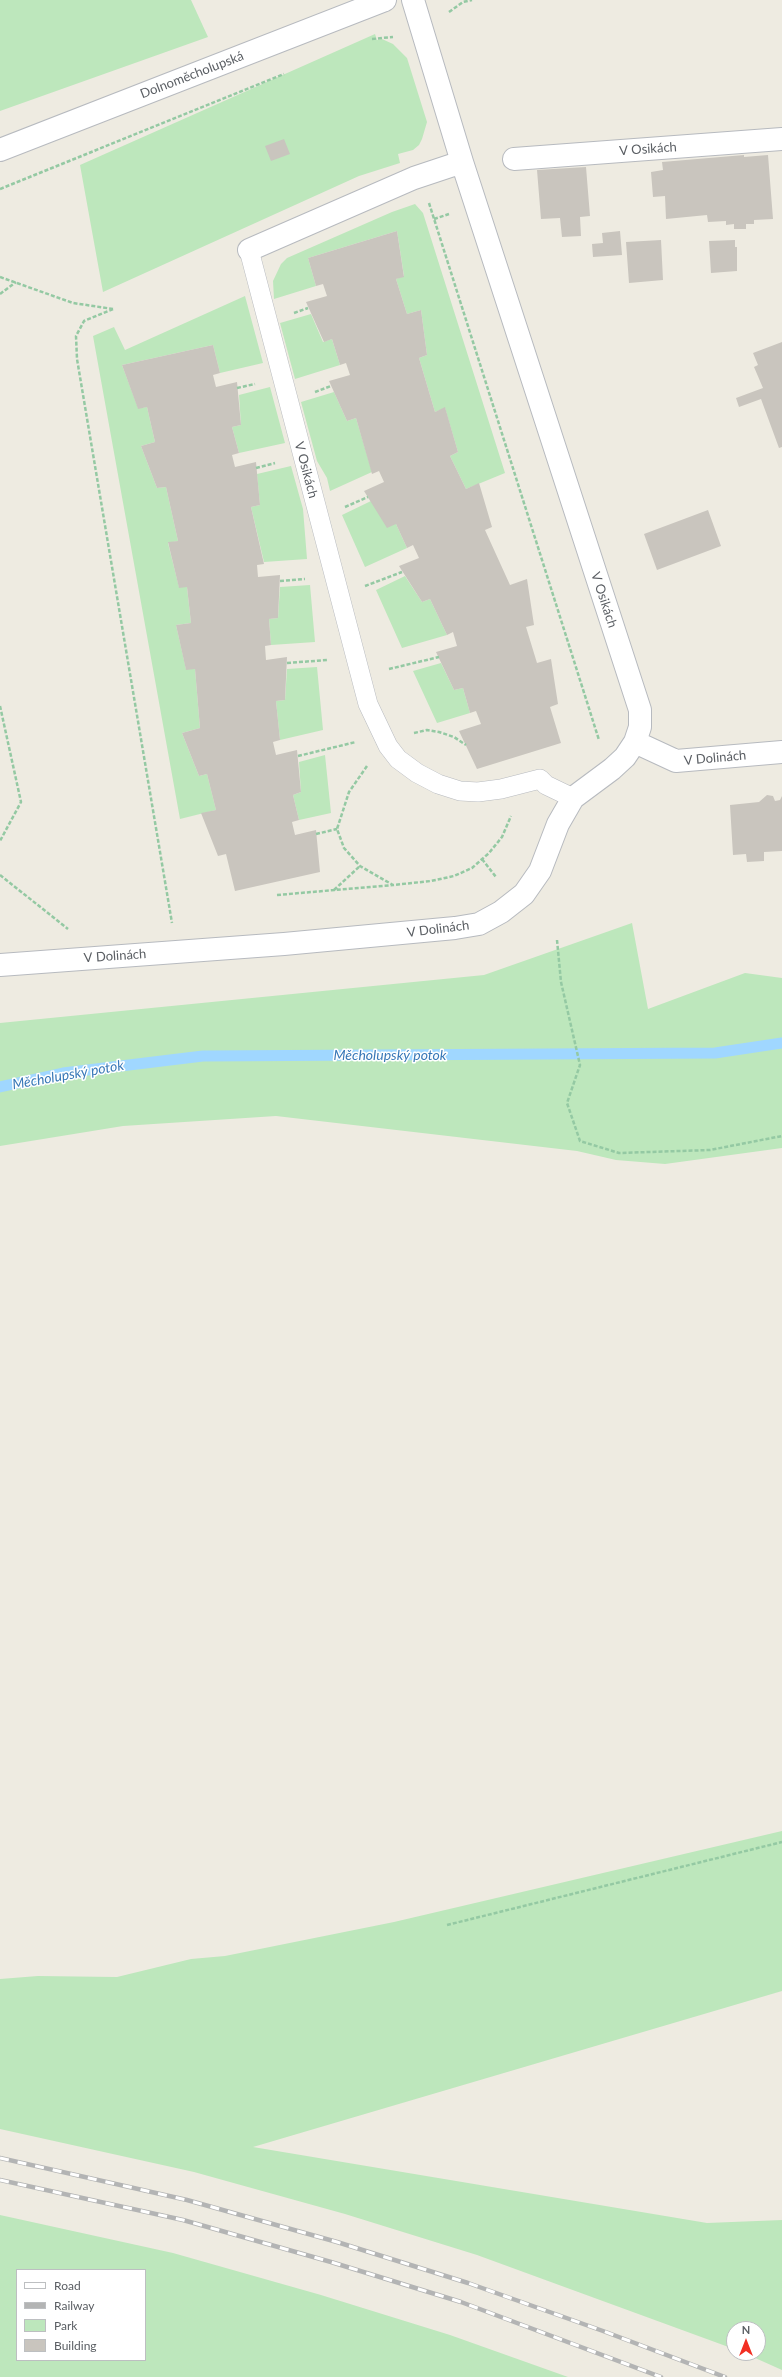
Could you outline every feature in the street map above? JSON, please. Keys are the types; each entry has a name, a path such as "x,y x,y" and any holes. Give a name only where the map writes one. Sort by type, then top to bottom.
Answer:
{"street":[{"name":"Dolnoměcholupská","path":"0,150 385,0"},
{"name":"V Osikách","path":"412,0 422,27 462,162 640,710 640,727 635,742"},
{"name":"V Osikách","path":"514,159 782,139"},
{"name":"V Osikách","path":"250,250 414,178 462,162"},
{"name":"V Dolinách","path":"0,965 175,952 455,928 479,924 501,912 524,894 540,871 558,824 573,798 625,756 635,742 676,761 782,752"}],"lane":[{"name":"V Osikách","path":"250,250 368,704 385,741 398,760 438,784 460,791 478,792 514,786 540,779 546,785 573,798"}],"path":[{"path":"370,39 397,37 422,27"},
{"path":"0,189 288,72"},
{"path":"427,198 599,742 602,776"},
{"path":"0,277 73,303 113,309 84,321 76,336 76,359 171,905 175,952"},
{"path":"0,294 16,282"},
{"path":"340,596 402,572"},
{"path":"361,676 439,657"},
{"path":"287,663 356,658"},
{"path":"0,706 21,802 0,841"},
{"path":"298,756 385,741 427,730 454,737 466,745"},
{"path":"385,741 349,792 337,829 344,848 360,866 393,885"},
{"path":"277,895 431,882 454,876 472,868 489,853 502,837 511,816 514,786"},
{"path":"316,834 337,829"},
{"path":"334,890 360,866"},
{"path":"0,875 61,925 111,957"},
{"path":"557,940 562,982 580,1064 567,1103 580,1141 619,1152 710,1150 782,1136"},
{"path":"447,1924 782,1842"}],"green space":[{"path":"0,0 191,0 208,37 0,111"},
{"path":"375,34 377,40 382,39 393,44 407,58 427,122 419,145 413,150 398,154 400,163 359,176 103,292 80,165"},
{"path":"415,204 423,213 505,473 466,489 450,456 458,452 445,408 435,412 419,358 427,355 421,310 407,314 396,279 404,276 397,231 308,258 316,286 274,299 273,281 281,264 287,258 392,212"},
{"path":"245,296 263,363 220,373 213,345 122,365 138,408 147,407 155,442 141,446 157,488 166,487 178,541 168,543 179,587 187,587 191,623 176,625 186,669 195,669 200,728 182,733 199,776 207,774 216,810 180,819 93,336 114,327 125,350"},
{"path":"311,314 323,342 332,339 340,365 295,379 280,323"},
{"path":"270,387 285,443 239,453 232,427 241,425 239,395"},
{"path":"334,392 347,421 356,418 372,472 330,491 327,478 317,461 301,402"},
{"path":"291,466 303,509 307,559 264,562 251,507 260,505 257,474"},
{"path":"371,501 396,524 407,548 365,567 342,515"},
{"path":"405,576 422,602 430,599 447,635 402,648 376,590"},
{"path":"310,585 315,642 271,645 269,619 278,618 280,587"},
{"path":"441,663 454,690 463,688 470,713 437,723 413,671"},
{"path":"317,667 323,730 280,740 276,701 285,700 287,669"},
{"path":"325,755 331,813 299,820 293,795 301,792 299,762"},
{"path":"632,923 648,1009 745,973 782,978 782,1148 665,1164 616,1160 577,1151 276,1116 123,1126 0,1146 0,1023 484,975"},
{"path":"782,1831 782,1991 253,2147 707,2223 782,2220 782,2370 762,2361 766,2361 766,2321 726,2321 726,2346 477,2255 345,2214 194,2172 0,2129 0,1979 38,1976 117,1977 191,1959 225,1956 394,1922"},
{"path":"0,2215 173,2253 321,2295 450,2335 568,2377 0,2377"}],"building":[{"path":"284,139 290,154 271,161 265,146"},
{"path":"744,155 744,157 768,155 773,219 754,220 754,224 746,224 746,229 734,229 734,224 726,225 726,221 708,222 707,215 666,219 665,196 653,197 651,172 663,170 662,162"},
{"path":"586,167 590,216 580,217 581,236 562,237 560,218 541,219 537,170"},
{"path":"397,231 404,277 396,279 407,314 421,310 427,355 419,358 435,412 445,407 458,452 450,456 466,489 479,483 492,527 485,530 510,585 527,579 534,625 526,627 537,663 551,659 558,704 550,707 561,743 477,769 459,731 481,724 476,711 470,713 463,688 454,690 436,652 457,646 453,632 447,635 430,599 422,602 399,566 419,558 413,545 407,548 396,524 387,528 364,491 384,482 379,471 372,474 356,418 347,421 329,381 350,375 346,363 340,365 332,339 324,342 306,302 327,296 323,284 316,286 308,258"},
{"path":"620,231 622,255 593,257 592,244 603,243 602,233"},
{"path":"661,240 663,280 629,283 626,242"},
{"path":"735,240 735,247 737,247 737,271 711,273 709,241"},
{"path":"782,342 782,447 779,448 761,399 739,407 736,398 763,388 754,367 758,365 753,353"},
{"path":"213,345 220,373 213,375 216,387 237,382 241,425 232,427 239,453 232,455 235,467 256,462 260,505 251,507 264,564 257,565 258,577 280,575 278,618 269,619 271,645 265,646 266,660 287,657 285,700 276,701 280,740 273,742 276,755 297,750 301,792 293,795 299,820 292,822 295,835 316,830 320,872 235,891 226,854 218,856 201,813 216,810 207,774 199,776 182,733 200,728 195,669 186,670 176,625 191,623 187,587 179,588 168,542 178,541 166,487 157,488 141,446 155,442 147,407 138,409 122,365"},
{"path":"708,510 721,546 657,570 644,534"},
{"path":"767,795 773,796 775,801 780,800 782,796 782,851 764,852 764,861 747,862 746,854 733,855 730,805 759,802"}],"waterway":[{"name":"Měcholupský potok","path":"0,1087 63,1073 203,1056 715,1053 782,1043"}],"railway":[{"path":"0,2158 187,2200 337,2242 468,2283 603,2331 725,2377"},
{"path":"0,2180 183,2220 331,2262 461,2302 661,2377"}]}
